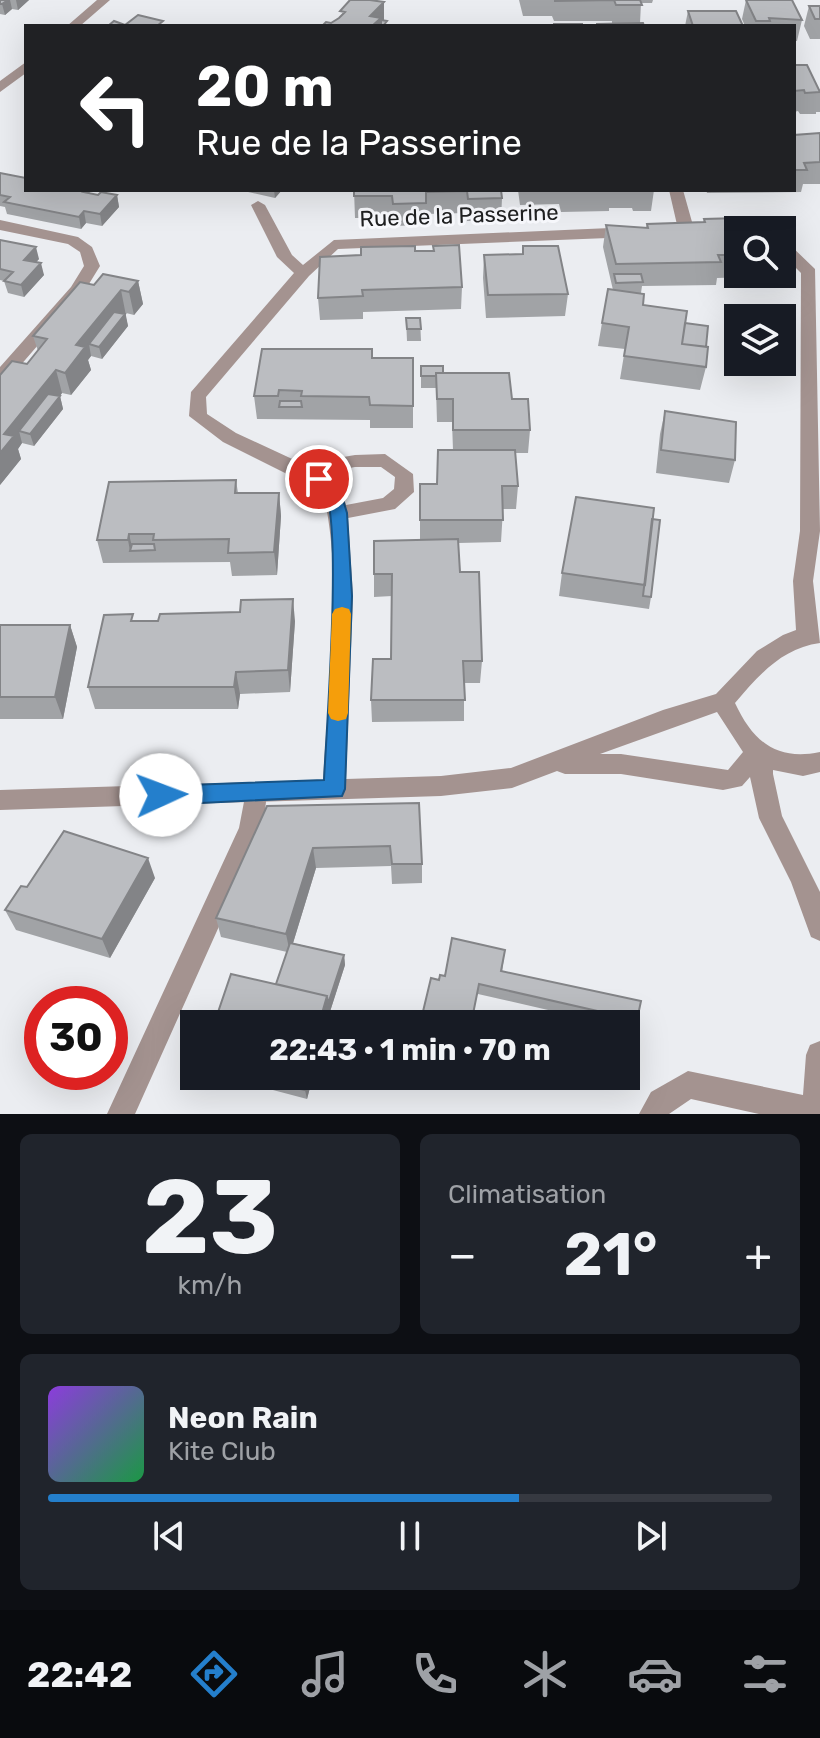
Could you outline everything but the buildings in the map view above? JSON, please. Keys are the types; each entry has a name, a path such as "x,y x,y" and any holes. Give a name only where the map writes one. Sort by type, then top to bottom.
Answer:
{"street":[{"path":"75,24 104,0"},
{"path":"0,88 24,68"},
{"name":"Rue de la Passerine","path":"334,789 343,596 338,513 332,488 305,470 221,436 198,416 197,396 303,273 334,245 679,229 676,192"},
{"path":"258,205 285,257 303,273"},
{"path":"0,225 73,240 87,250 92,266 78,289 0,378"},
{"path":"0,800 441,786 512,778 671,717 723,701 766,658 813,635 803,581 815,536 809,272 796,259"},
{"path":"305,470 355,461 385,460 404,474 404,492 388,504 338,513"},
{"path":"723,701 732,726 771,762 798,766 820,762"},
{"path":"553,764 621,764 723,780 734,779 760,753"},
{"path":"760,753 759,778 768,817 801,876 820,929"},
{"path":"121,1114 251,828 255,793"},
{"path":"653,1114 661,1102 688,1085 815,1113 820,1055"}],"slow traffic":[{"path":"338,713 342,614"}],"route":[{"path":"161,795 334,789 343,596 338,513 332,488 319,479"}]}
